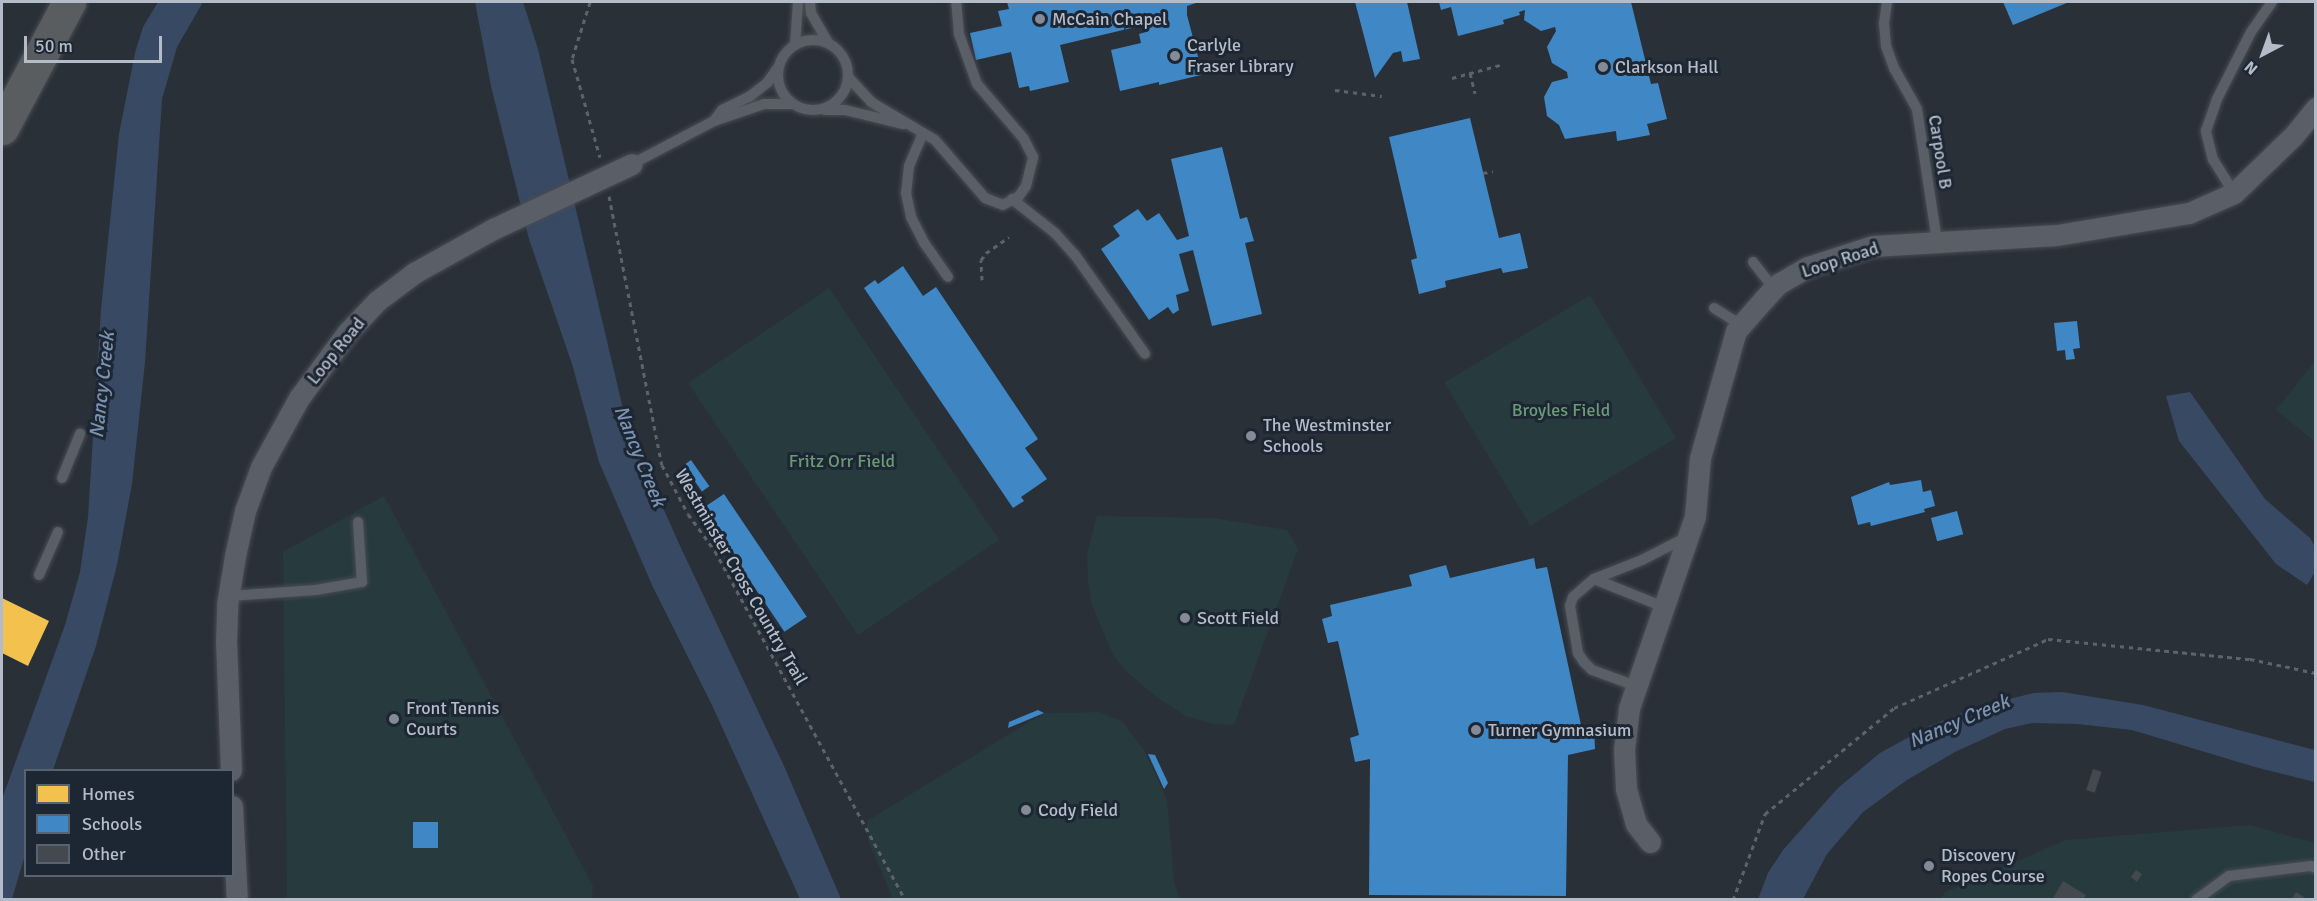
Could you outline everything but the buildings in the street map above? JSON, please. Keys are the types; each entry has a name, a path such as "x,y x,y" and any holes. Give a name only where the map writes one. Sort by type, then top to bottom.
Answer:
{"highway":[{"path":"2,128 69,2"}],"street":[{"name":"Loop Road","path":"1650,842 1636,824 1626,788 1624,750 1629,708 1695,516 1700,458 1736,331 1741,325 1774,289 1808,267 1873,246 2057,235 2189,213 2234,193 2294,135 2316,108"},
{"name":"Loop Road","path":"231,769 226,661 229,596 245,512 261,467 281,428 321,365 377,301 414,273 493,229 632,164"},
{"path":"234,844 237,900"}],"lane":[{"path":"795,45 798,2"},
{"path":"810,2 811,13 828,44"},
{"path":"912,126 845,110 811,110 793,104 780,87 779,65 783,57 795,45 817,40 828,44 844,57 849,78 871,102 912,126 935,140 985,198 1003,204 1012,200 1026,186 1033,158 1024,139 977,84 959,34 956,2"},
{"name":"Carpool B","path":"1887,2 1884,23 1886,46 1894,68 1917,109 1937,242"},
{"path":"2234,193 2213,160 2206,131 2217,99 2251,32 2272,2"},
{"name":"Loop Road","path":"714,121 722,110 749,97 767,83 779,65"},
{"path":"820,110 840,99 849,78"},
{"name":"Loop Road","path":"632,164 714,121 764,104 793,104"},
{"path":"923,133 909,166 906,193 911,217 924,244 948,277"},
{"path":"1012,200 1055,233 1075,255 1145,354"},
{"path":"1753,262 1774,289"},
{"path":"1714,308 1741,325"},
{"path":"62,478 80,434"},
{"path":"229,596 316,590 363,582 358,522"},
{"path":"39,574 58,532"},
{"path":"1636,686 1592,670 1578,653 1570,606 1573,597 1579,589 1594,579 1642,560 1688,537"},
{"path":"1594,579 1664,607"},
{"path":"2196,900 2229,876 2311,866 2316,868"}],"path":[{"name":"Westminster Cross Country Trail","path":"590,2 572,59 605,176 662,465 679,498 715,551 905,900"},
{"path":"1452,78 1500,65"},
{"path":"1470,73 1475,93"},
{"path":"1335,90 1382,96"},
{"path":"1483,173 1493,171"},
{"path":"982,280 981,260 986,253 1009,237"},
{"path":"1733,900 1766,814 1894,708 2048,639 2250,659 2316,673"}],"green space":[{"name":"Fritz Orr Field","path":"829,288 999,540 858,635 688,383"},
{"name":"Broyles Field","path":"1590,295 1676,438 1530,526 1444,383"},
{"path":"2315,361 2315,442 2276,410"},
{"name":"Front Tennis Courts","path":"384,496 593,886 592,899 287,899 283,552"},
{"name":"Scott Field","path":"1097,516 1214,518 1287,530 1298,549 1234,725 1213,724 1185,716 1155,696 1127,672 1113,655 1092,605 1088,580 1087,554"},
{"name":"Cody Field","path":"1100,712 1123,722 1145,752 1167,800 1174,882 1180,899 893,899 868,840 867,821 1044,713"},
{"path":"2250,825 2315,843 2315,899 1940,900 1944,893 2066,840"}],"water":[{"name":"Nancy Creek","path":"158,2 203,2 177,47 162,99 145,362 132,484 117,565 96,646 53,769 24,769 24,858 12,899 2,899 2,799 65,625 80,572 88,517 101,309 119,134 135,53 143,27"},
{"path":"475,2 523,2 538,49 628,430 784,766 841,899 800,899 712,705 652,585 599,462 572,364 529,239 491,86"},
{"path":"2190,392 2265,499 2310,538 2315,547 2315,572 2307,585 2276,564 2179,441 2166,396"},
{"name":"Nancy Creek","path":"2062,692 2143,705 2315,750 2315,782 2255,767 2132,730 2077,724 2032,723 2005,729 1955,752 1907,780 1863,812 1827,854 1803,899 1758,899 1768,873 1783,850 1838,788 1880,753 1929,726 1980,706 2034,693"}],"place":[{"name":"McCain Chapel","path":"1040,19"},
{"name":"Carlyle Fraser Library","path":"1175,56"},
{"name":"Clarkson Hall","path":"1603,67"},
{"name":"The Westminster Schools","path":"1251,436"},
{"name":"Scott Field","path":"1185,618"},
{"name":"Front Tennis Courts","path":"394,719"},
{"name":"Turner Gymnasium","path":"1476,730"},
{"name":"Cody Field","path":"1026,810"},
{"name":"Discovery Ropes Course","path":"1929,866"}]}
